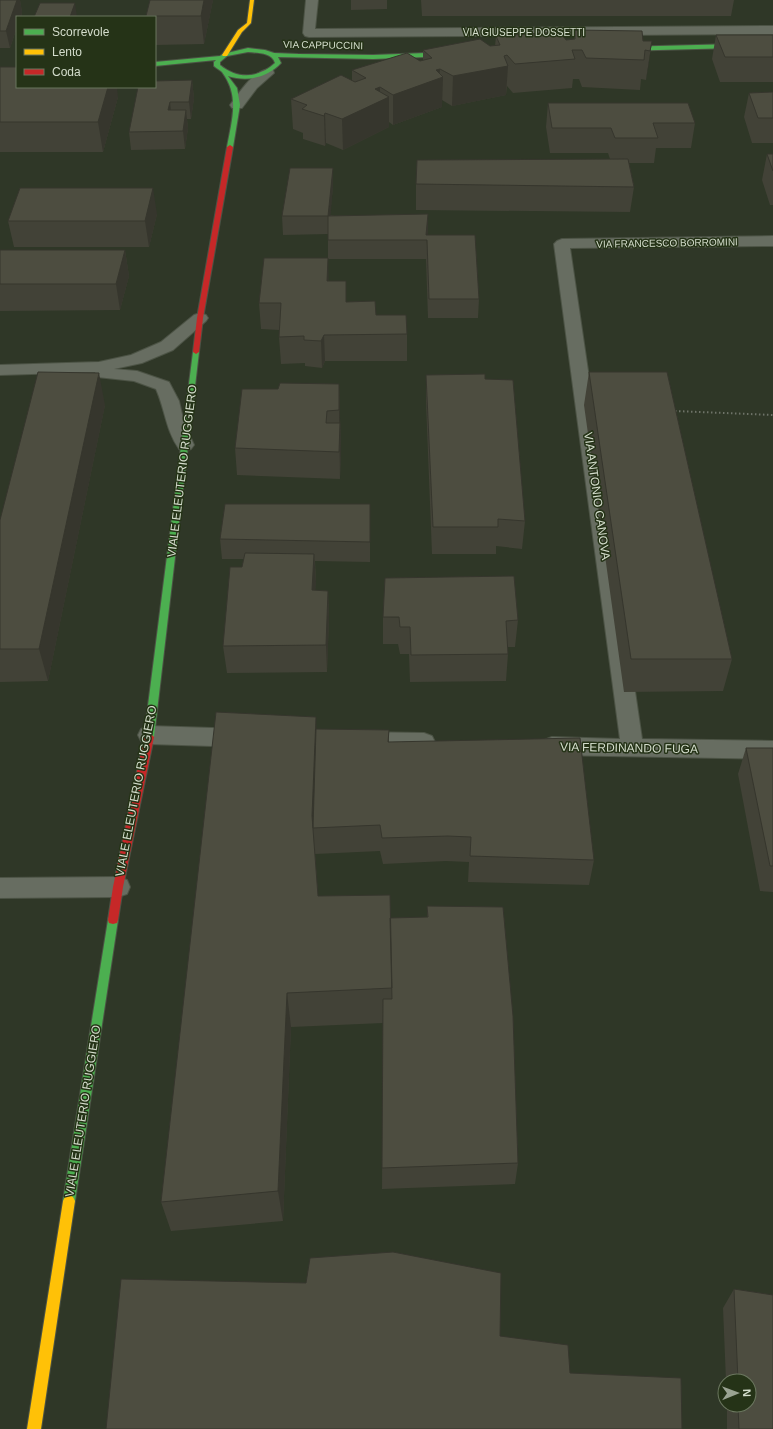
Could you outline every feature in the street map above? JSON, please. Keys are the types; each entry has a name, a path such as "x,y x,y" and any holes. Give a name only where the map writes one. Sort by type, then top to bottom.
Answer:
{"street":[{"path":"222,72 217,66 217,62 240,31 249,23 252,0"},
{"name":"VIA GIUSEPPE DOSSETTI","path":"312,0 309,33 773,30"},
{"path":"249,23 255,32"},
{"path":"259,41 269,53 277,59 278,63 272,70"},
{"path":"614,49 773,45"},
{"name":"VIA CAPPUCCINI","path":"156,65 222,56 244,50 269,53 373,57 458,54"},
{"name":"VIA CAPPUCCINI","path":"303,65 373,57"},
{"name":"VIA CAPPUCCINI","path":"156,65 205,69 222,72 232,76 251,77 272,70 289,67"},
{"name":"VIALE ELEUTERIO RUGGIERO","path":"237,105 252,85 272,70"},
{"name":"VIALE ELEUTERIO RUGGIERO","path":"34,1429 118,887 149,735 200,318 237,105 234,88 222,72"},
{"name":"VIA FRANCESCO BORROMINI","path":"562,244 773,241"},
{"name":"VIA ANTONIO CANOVA","path":"562,244 632,748"},
{"path":"0,370 99,367 136,359 167,346 200,318"},
{"path":"61,369 137,376 163,386 170,401 175,423 185,445"},
{"path":"149,735 268,738"},
{"path":"339,740 442,743"},
{"name":"VIA FERDINANDO FUGA","path":"529,745 773,750"},
{"path":"0,888 118,887"}],"path":[{"path":"675,411 773,414"}],"building":[{"path":"0,0 17,0 6,31 0,31"},
{"path":"150,0 204,0 201,16 146,16"},
{"path":"40,3 75,3 70,16 34,16"},
{"path":"575,30 642,31 643,41 652,41 650,51 645,50 644,60 586,58 582,50 572,50 575,59 515,64 507,55 504,56 508,66 453,76 440,69 436,70 443,77 393,95 380,87 375,89 389,97 342,119 325,113 324,116 302,109 307,105 291,99 341,75 355,82 366,78 352,70 407,53 420,61 432,58 423,50 480,39 490,46 500,45 496,36 560,32 566,40 575,39"},
{"path":"716,35 773,35 773,57 725,57"},
{"path":"0,67 16,67 16,88 108,88 98,122 0,122"},
{"path":"192,80 189,102 170,102 168,110 186,110 183,131 129,132 138,88 156,88 156,81"},
{"path":"773,92 773,118 758,118 749,93"},
{"path":"548,103 688,103 695,123 653,123 658,138 615,138 611,128 552,128"},
{"path":"767,154 773,154 773,171"},
{"path":"628,159 634,187 416,184 417,160"},
{"path":"290,168 333,168 328,216 282,216"},
{"path":"20,188 153,188 145,221 8,221"},
{"path":"428,214 426,235 475,235 479,299 429,299 427,240 328,240 328,216"},
{"path":"0,250 125,250 116,284 0,284"},
{"path":"264,258 328,258 327,281 346,281 346,302 375,301 376,315 406,315 407,334 324,335 321,341 304,340 304,336 279,337 281,303 259,303"},
{"path":"38,372 99,373 39,649 0,649 0,520"},
{"path":"589,372 667,372 732,659 631,659"},
{"path":"485,374 485,379 513,380 525,521 498,519 498,527 433,527 426,375"},
{"path":"280,383 339,384 339,410 327,411 326,423 340,423 339,452 235,448 242,389 278,389"},
{"path":"225,504 370,504 370,542 220,539"},
{"path":"245,553 314,554 312,590 328,591 326,645 223,646 230,567 242,567"},
{"path":"514,576 518,620 506,621 508,654 411,655 410,627 400,627 399,617 383,617 385,578"},
{"path":"216,712 316,717 312,816 318,896 390,895 392,988 287,993 278,1191 161,1202"},
{"path":"316,729 389,730 388,742 580,738 594,860 470,856 471,837 448,836 382,838 380,825 313,828"},
{"path":"746,748 773,748 773,866 770,866"},
{"path":"427,906 503,907 513,1016 518,1163 382,1168 383,999 392,999 390,918 428,917"},
{"path":"393,1252 501,1273 500,1336 568,1345 570,1373 681,1378 682,1429 106,1429 121,1279 306,1283 310,1258"},
{"path":"734,1289 773,1295 773,1429 739,1429 738,1413 757,1413 757,1373 738,1373"}],"traffic: fast":[{"path":"620,49 773,45"},
{"path":"273,55 277,59 278,63 272,69 257,76 240,77 232,75 217,66 217,62 225,55 248,50 265,52 273,55 298,56 373,57 452,54"},
{"path":"156,64 220,58"},
{"path":"224,73 234,88 237,105 230,147"},
{"path":"149,737 196,352"},
{"path":"69,1201 113,920"}],"traffic: slow":[{"path":"225,55 240,31 249,23 252,0"},
{"path":"34,1429 69,1201"}],"traffic: jam":[{"path":"196,352 200,318 230,147"},
{"path":"113,920 118,887 149,737"}]}
